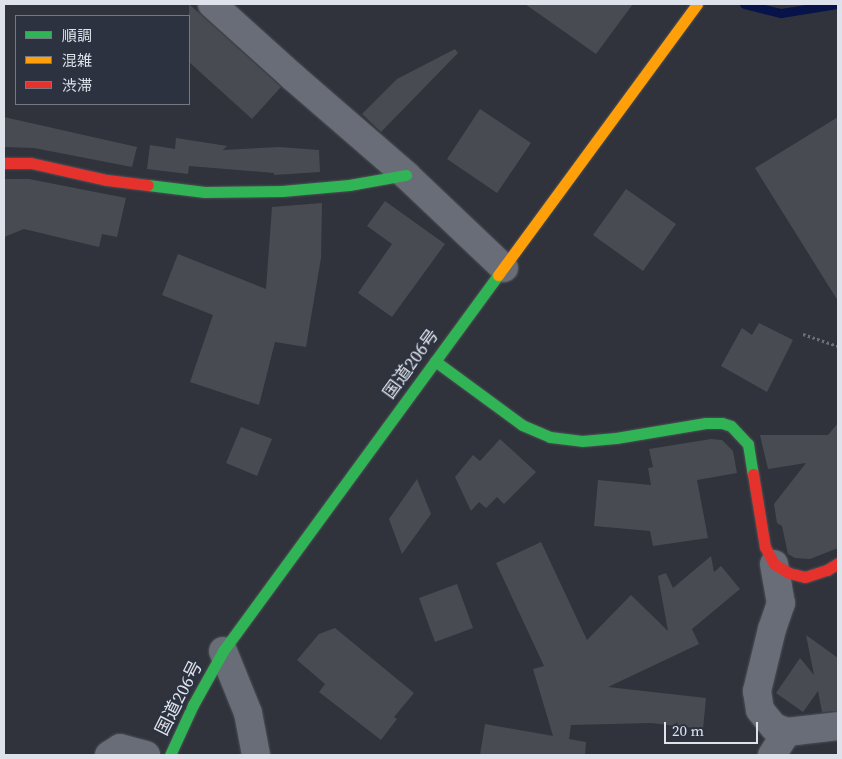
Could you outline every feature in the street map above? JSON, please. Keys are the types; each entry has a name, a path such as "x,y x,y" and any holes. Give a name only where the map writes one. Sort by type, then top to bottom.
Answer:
{"main road":[{"name":"国道206号","path":"170,755 193,705 223,651 698,4"},
{"path":"4,163 31,163 107,180 205,192 282,191 350,185 406,175"},
{"path":"436,361 522,425 550,437 582,440 616,438 706,423 722,423 732,426 748,444 765,547 774,564 789,574 805,577 827,570 838,563"}],"street":[{"path":"212,4 406,175 504,268"},
{"path":"774,564 781,603 772,629 757,691 760,710 774,727 787,732 838,726"},
{"path":"223,651 248,713 256,755"},
{"path":"772,755 787,732"},
{"path":"109,755 120,748 146,755"}],"path":[{"path":"803,334 838,346"}],"building":[{"path":"189,4 281,87 252,119 190,63"},
{"path":"525,4 633,4 596,54"},
{"path":"455,49 458,53 381,132 362,114 397,79"},
{"path":"480,109 531,143 497,193 447,159"},
{"path":"4,117 137,147 132,167 34,148 4,147"},
{"path":"838,117 838,301 755,168"},
{"path":"176,138 227,146 223,150 279,147 319,150 320,172 274,175 274,173 189,166 188,174 147,169 150,145 175,149"},
{"path":"4,179 29,179 126,198 117,237 102,234 99,247 24,229 4,237"},
{"path":"626,189 676,224 643,271 593,235"},
{"path":"385,201 445,244 392,317 358,293 392,244 367,226"},
{"path":"322,203 321,258 306,347 275,342 259,405 190,382 213,315 162,295 178,254 266,289 272,207"},
{"path":"759,323 793,340 767,392 721,366 742,328 752,335"},
{"path":"838,423 838,548 810,559 795,558 788,554 782,526 777,523 774,504 806,463 768,469 760,435 828,435"},
{"path":"241,427 272,439 257,476 226,463"},
{"path":"500,439 536,472 504,504 497,497 486,508 479,502 471,511 455,477 473,455 480,461"},
{"path":"711,439 722,440 733,451 737,473 697,480 708,538 653,546 650,531 594,526 598,480 651,485 648,468 653,467 649,449"},
{"path":"417,479 431,514 402,554 389,519"},
{"path":"541,542 587,640 631,595 668,631 658,576 666,573 673,588 711,556 714,572 721,566 740,589 692,629 699,644 608,687 706,698 703,729 651,723 571,725 569,739 586,742 585,755 480,755 485,724 553,736 533,669 544,666 496,563"},
{"path":"457,584 473,628 435,642 419,598"},
{"path":"335,628 414,693 394,717 397,719 381,740 319,692 325,684 297,660 319,634"},
{"path":"806,635 838,658 838,711 822,712 818,691 803,712 776,693 800,658 814,675"}],"waterway":[{"path":"744,4 781,13 838,4"}],"traffic: fast":[{"path":"148,185 205,192 282,191 349,185 406,175"},
{"path":"170,755 193,705 223,651 498,275"},
{"path":"435,361 522,425 550,437 582,441 616,438 706,423 722,423 731,426 748,444 753,474"}],"traffic: slow":[{"path":"498,275 697,4"}],"traffic: jam":[{"path":"4,163 31,163 107,180 148,185"},
{"path":"753,474 765,547 774,564 789,573 805,577 827,570 838,563"}]}
